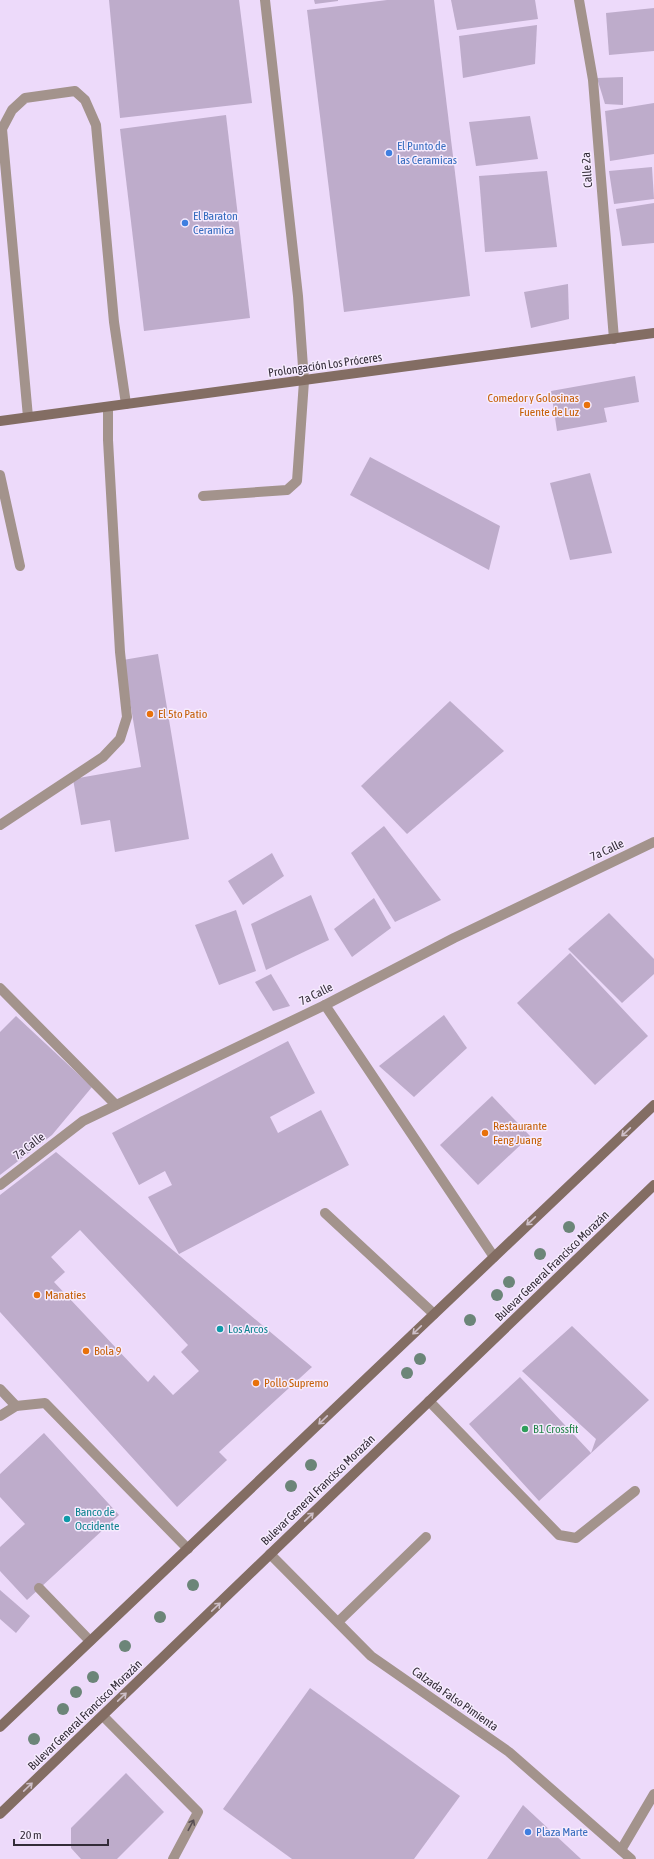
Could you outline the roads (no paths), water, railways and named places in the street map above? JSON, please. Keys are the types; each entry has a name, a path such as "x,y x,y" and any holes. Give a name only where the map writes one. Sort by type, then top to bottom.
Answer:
{"main road":[{"name":"Prolongación Los Próceres","path":"0,421 654,333"},
{"path":"0,1727 654,1105"},
{"name":"Bulevar General Francisco Morazán","path":"0,1814 654,1185"}],"street":[{"path":"203,496 287,490 297,482 304,381 298,296 265,0"},
{"name":"Calle 2a","path":"579,0 593,80 614,339"},
{"path":"28,417 2,129 12,110 25,98 75,91 85,100 96,124 114,322 126,404"},
{"path":"0,825 103,757 120,739 127,717 120,652 108,440 108,407"},
{"path":"0,475 20,566"},
{"name":"7a Calle","path":"0,1185 83,1121 325,1005 454,938 654,842"},
{"path":"0,988 116,1105"},
{"path":"325,1005 494,1256"},
{"path":"325,1213 434,1314"},
{"path":"0,1389 16,1406"},
{"path":"429,1402 559,1535 576,1538 635,1491"},
{"path":"0,1416 16,1406 45,1403 188,1549"},
{"path":"338,1622 426,1537"},
{"name":"Calzada Falso Pimienta","path":"270,1554 371,1656 509,1752 631,1859"},
{"path":"40,1588 90,1641"},
{"path":"103,1716 198,1812 173,1859"},
{"path":"621,1850 654,1794"}],"place":[{"name":"El Punto de las Ceramicas","path":"389,153"},
{"name":"El Baraton Ceramica","path":"185,223"},
{"name":"Comedor y Golosinas Fuente de Luz","path":"587,405"},
{"name":"El 5to Patio","path":"150,714"},
{"name":"Restaurante Feng Juang","path":"485,1133"},
{"name":"Manaties","path":"37,1295"},
{"name":"Los Arcos","path":"220,1329"},
{"name":"Bola 9","path":"86,1351"},
{"name":"Pollo Supremo","path":"256,1383"},
{"name":"B1 Crossfit","path":"525,1429"},
{"name":"Banco de Occidente","path":"67,1519"},
{"name":"Plaza Marte","path":"528,1832"}]}
